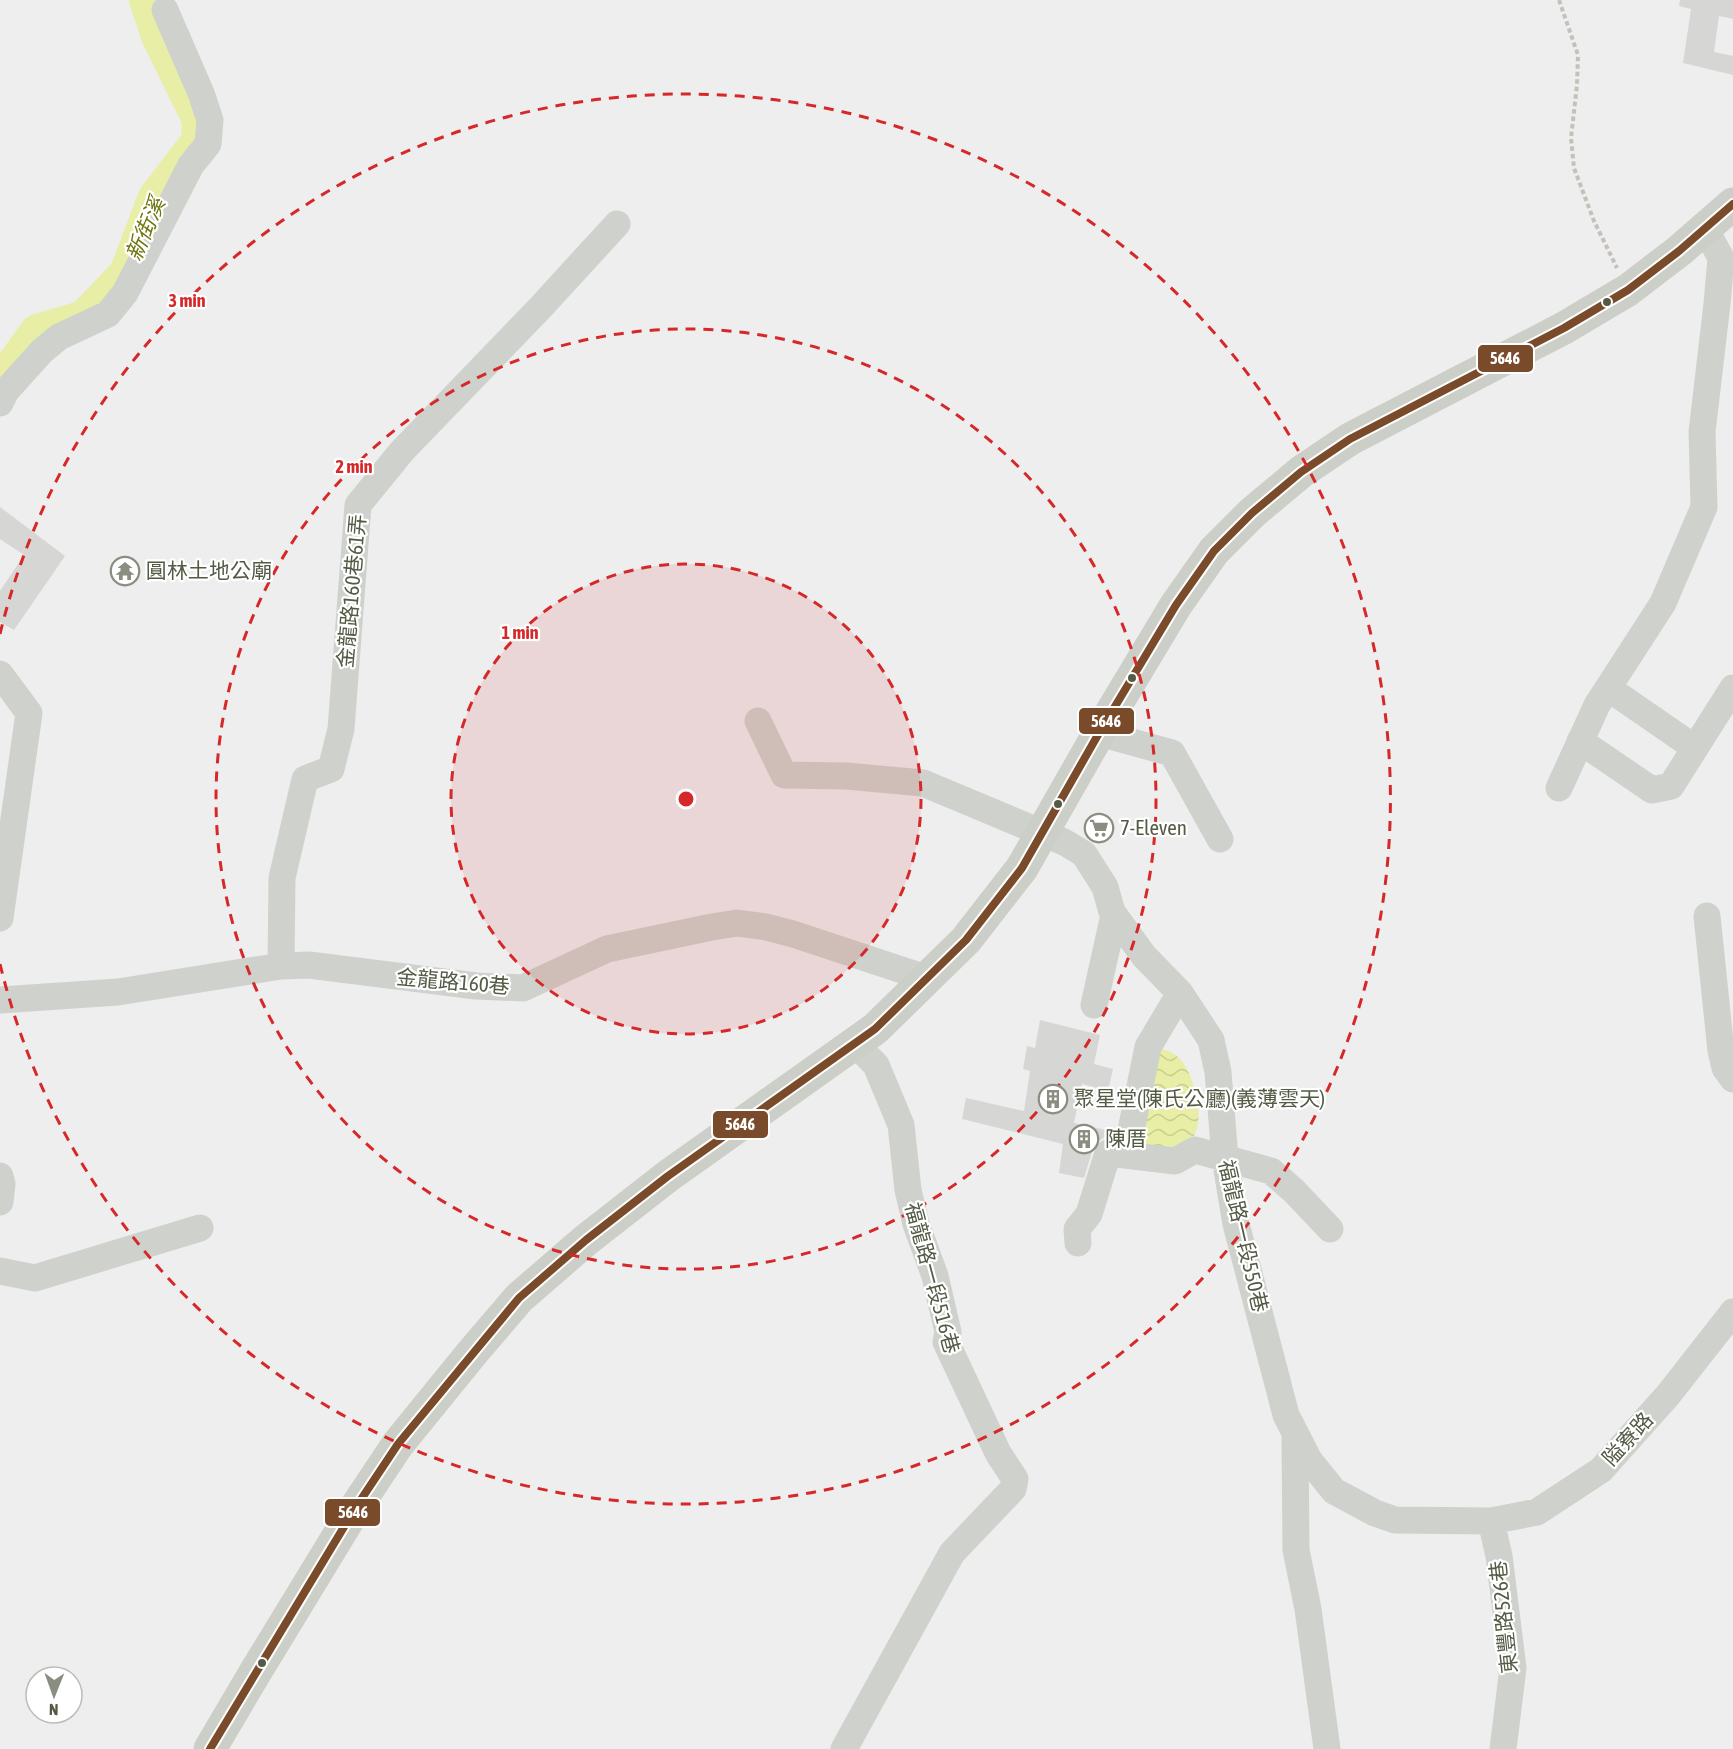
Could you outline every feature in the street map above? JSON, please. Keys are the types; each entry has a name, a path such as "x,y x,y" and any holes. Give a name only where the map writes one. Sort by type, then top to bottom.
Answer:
{"main road":[{"path":"210,1749 356,1507 398,1444 519,1298 586,1240 668,1176 875,1029 966,940 1022,868 1176,605 1214,551 1252,513 1301,472 1350,440 1564,328 1628,290 1679,251 1733,204"}],"street":[{"path":"0,403 6,391 42,351 59,337 108,314 126,292 191,165 208,144 210,120 201,93 165,10"},
{"name":"金龍路160巷61弄","path":"281,966 282,878 305,779 331,769 341,729 358,505 402,451 540,308 617,224"},
{"path":"1559,788 1597,705 1664,603 1704,507 1702,432 1720,258 1705,228"},
{"path":"0,674 29,713 0,918"},
{"path":"1608,688 1695,748"},
{"path":"1580,741 1652,790 1671,786 1733,688"},
{"name":"福龍路一段550巷","path":"758,721 784,775 846,776 923,783 1064,842 1084,854 1105,887 1114,915 1144,956 1180,993 1211,1040 1218,1072 1225,1158 1236,1224 1286,1415 1309,1460 1334,1491 1375,1514 1395,1520 1491,1521"},
{"path":"1099,733 1172,753 1220,839"},
{"path":"1094,1005 1114,915"},
{"path":"1707,916 1721,1050 1725,1068 1733,1079"},
{"name":"金龍路160巷","path":"0,1000 118,992 281,966 309,965 476,987 523,988 607,949 737,923 793,934 926,978"},
{"path":"1126,1155 1149,1047 1180,993"},
{"name":"福龍路一段516巷","path":"844,1749 952,1553 1013,1489 1015,1479 998,1453 946,1342 948,1332 935,1276 916,1224 908,1190 901,1125 876,1065 855,1044"},
{"path":"1078,1243 1077,1229 1089,1214 1108,1153 1175,1161 1195,1150 1271,1171 1294,1191 1330,1229"},
{"path":"0,1176 2,1184 0,1202"},
{"path":"0,1271 35,1278 200,1228"},
{"name":"隘寮路","path":"1491,1521 1537,1512 1601,1470 1668,1395 1733,1312"},
{"path":"1295,1434 1296,1550 1308,1609 1327,1749"},
{"name":"東豐路526巷","path":"1491,1521 1513,1668 1503,1749"}],"path":[{"path":"1558,0 1578,55 1571,138 1574,168 1594,221 1628,290"}],"water":[{"path":"1161,1049 1174,1054 1187,1069 1198,1104 1198,1126 1194,1136 1182,1149 1138,1153"}],"building":[{"path":"1680,0 1733,0 1733,19 1719,16 1714,52 1733,56 1733,75 1683,63 1691,9 1679,6"},
{"path":"0,507 65,556 14,630 0,622 0,591 24,555 0,539"},
{"path":"1040,1020 1100,1035 1094,1064 1113,1069 1108,1091 1082,1084 1074,1123 1115,1132 1113,1138 1103,1138 1096,1143 1084,1178 1059,1173 1063,1144 962,1119 966,1098 1024,1111 1030,1071 1023,1069 1027,1046 1035,1048"}],"waterway":[{"name":"新街溪","path":"0,382 37,331 84,317 126,273 155,197 198,141 199,120 158,36 146,0"}],"transit line":[{"name":"5646","path":"210,1749 356,1507 398,1444 519,1298 586,1240 668,1176 875,1029 966,940 1022,868 1176,605 1214,551 1252,513 1301,472 1350,439 1564,328 1628,290 1679,251 1733,204"}],"place":[{"name":"圓林土地公廟","path":"125,571"},
{"name":"7-Eleven","path":"1099,828"},
{"name":"聚星堂(陳氏公廳)(義薄雲天)","path":"1053,1099"},
{"name":"陳厝","path":"1084,1139"}]}
